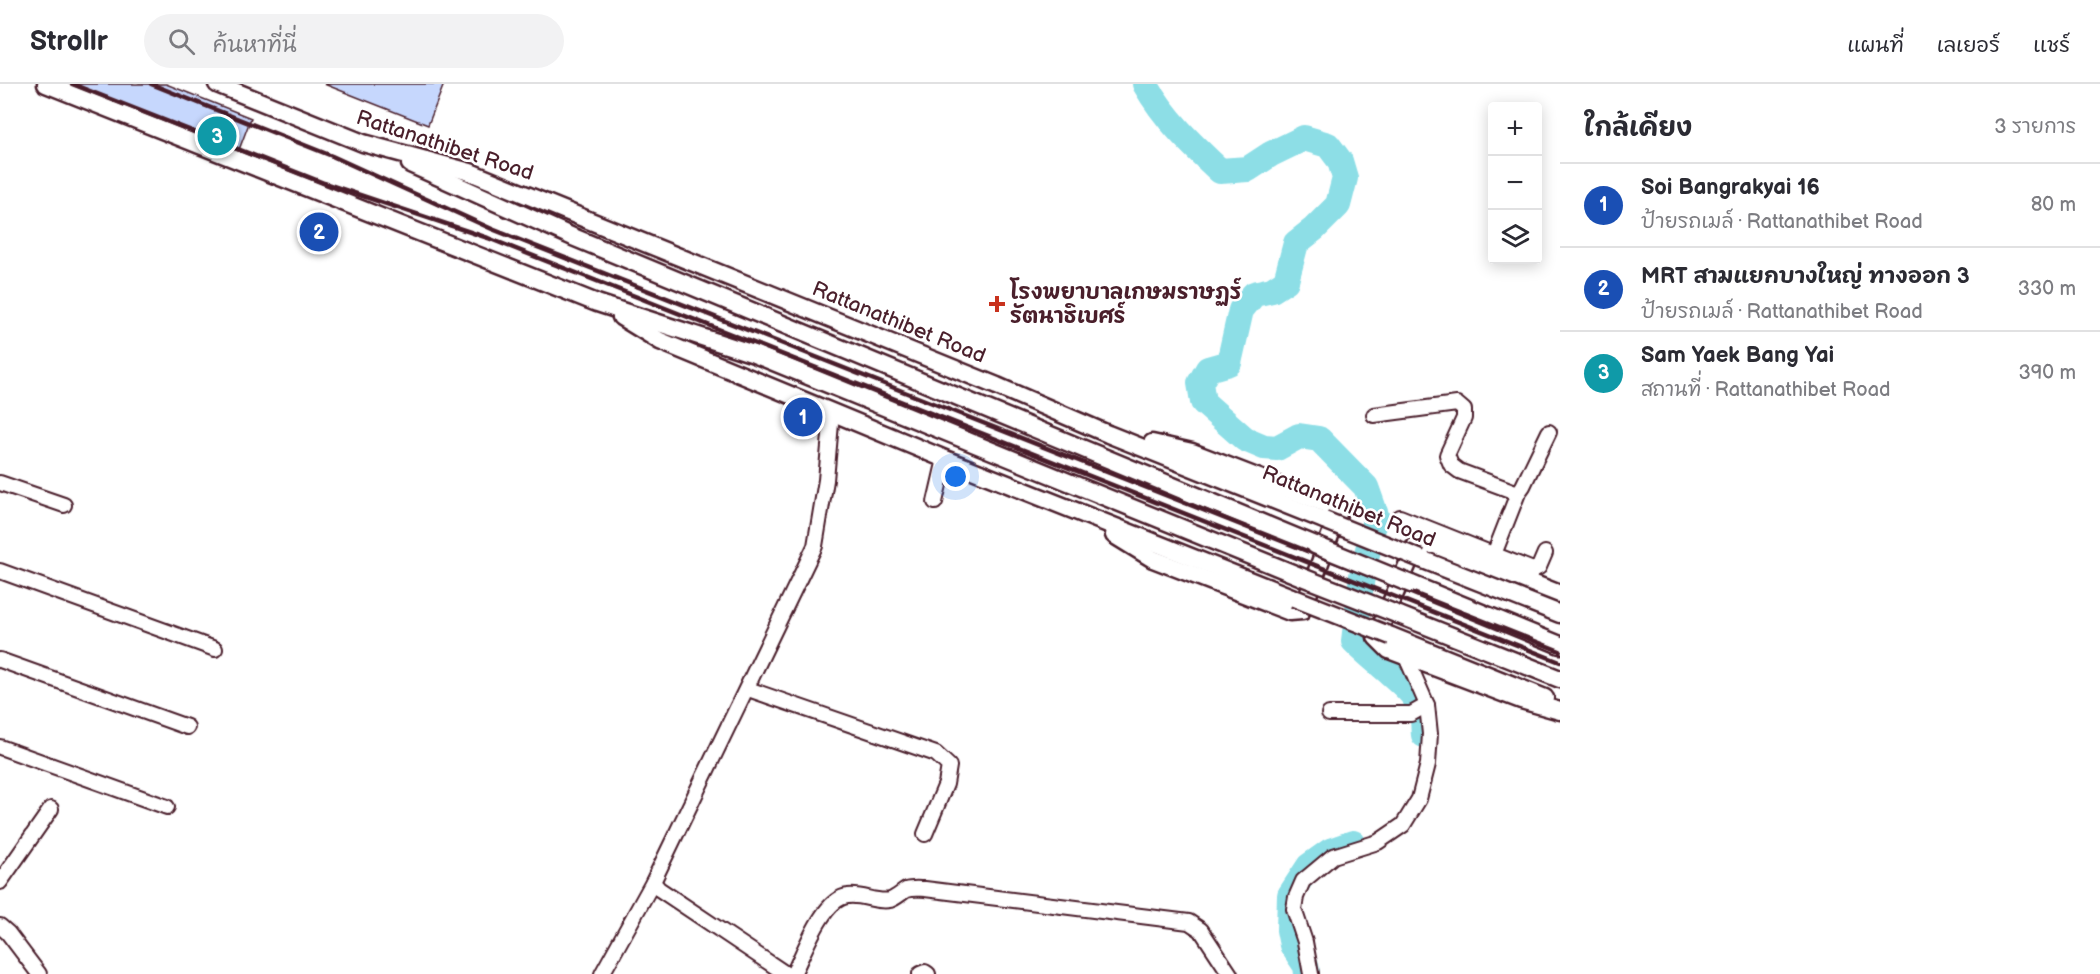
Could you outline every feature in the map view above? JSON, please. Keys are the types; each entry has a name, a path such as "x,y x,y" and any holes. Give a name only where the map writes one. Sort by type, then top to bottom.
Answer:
{"main road":[{"path":"46,84 597,303 754,354 1302,577 1560,679"},
{"name":"Rattanathibet Road","path":"217,84 235,87 363,143 470,172 923,356 1107,434 1560,614"},
{"path":"363,143 573,237 1560,645"},
{"path":"597,303 660,341 945,459 1560,704"},
{"path":"1076,511 1153,559 1290,612 1302,611 1338,514 1329,505 1192,452 1107,434"},
{"path":"1560,594 1492,560 1435,545 1416,545 1376,637 1389,650 1406,657 1521,700 1560,711"}],"street":[{"path":"1374,415 1457,404 1464,410 1464,418 1447,455 1451,465 1459,471 1518,493"},
{"path":"602,974 653,882 816,546 826,480 832,412"},
{"path":"1492,560 1518,493 1549,432"},
{"path":"935,502 945,459"},
{"path":"0,483 64,505"},
{"path":"1400,517 1492,560 1533,570 1539,567 1545,553"},
{"path":"0,571 214,649"},
{"path":"1311,974 1305,942 1294,909 1304,881 1333,856 1378,842 1403,825 1419,799 1428,764 1430,734 1406,657"},
{"path":"0,660 187,727"},
{"path":"748,689 936,754 949,766 948,775 925,834"},
{"path":"1329,714 1422,709"},
{"path":"0,747 167,807"},
{"path":"0,880 51,808"},
{"path":"653,882 659,889 786,974"},
{"path":"793,974 818,925 833,902 853,895 891,900 908,889 925,889 1189,922 1201,930 1230,974"},
{"path":"0,926 39,974"},
{"path":"920,974 928,974"}],"building":[{"path":"57,84 166,84 251,118 237,155"},
{"path":"324,84 444,84 428,125"}],"waterway":[{"path":"1145,84 1170,120 1220,171 1248,169 1271,154 1304,138 1328,145 1340,161 1345,178 1338,205 1296,243 1286,281 1272,290 1254,294 1241,310 1229,363 1208,369 1200,383 1203,402 1245,439 1264,447 1277,448 1299,436 1319,439 1366,487 1376,515 1362,576 1354,641 1416,699 1422,710 1424,735"},
{"path":"1307,974 1306,966 1292,945 1289,930 1290,895 1309,866 1330,851 1353,843"}],"railway":[{"path":"72,84 324,183 488,238 1560,662"},
{"path":"151,84 332,156 492,229 1560,651"}],"place":[{"name":"Sam Yaek Bang Yai","path":"217,136"},
{"name":"MRT สามแยกบางใหญ่ ทางออก 3","path":"319,232"},
{"name":"โรงพยาบาลเกษมราษฏร์ รัตนาธิเบศร์","path":"997,304"},
{"name":"Soi Bangrakyai 16","path":"803,417"}]}
